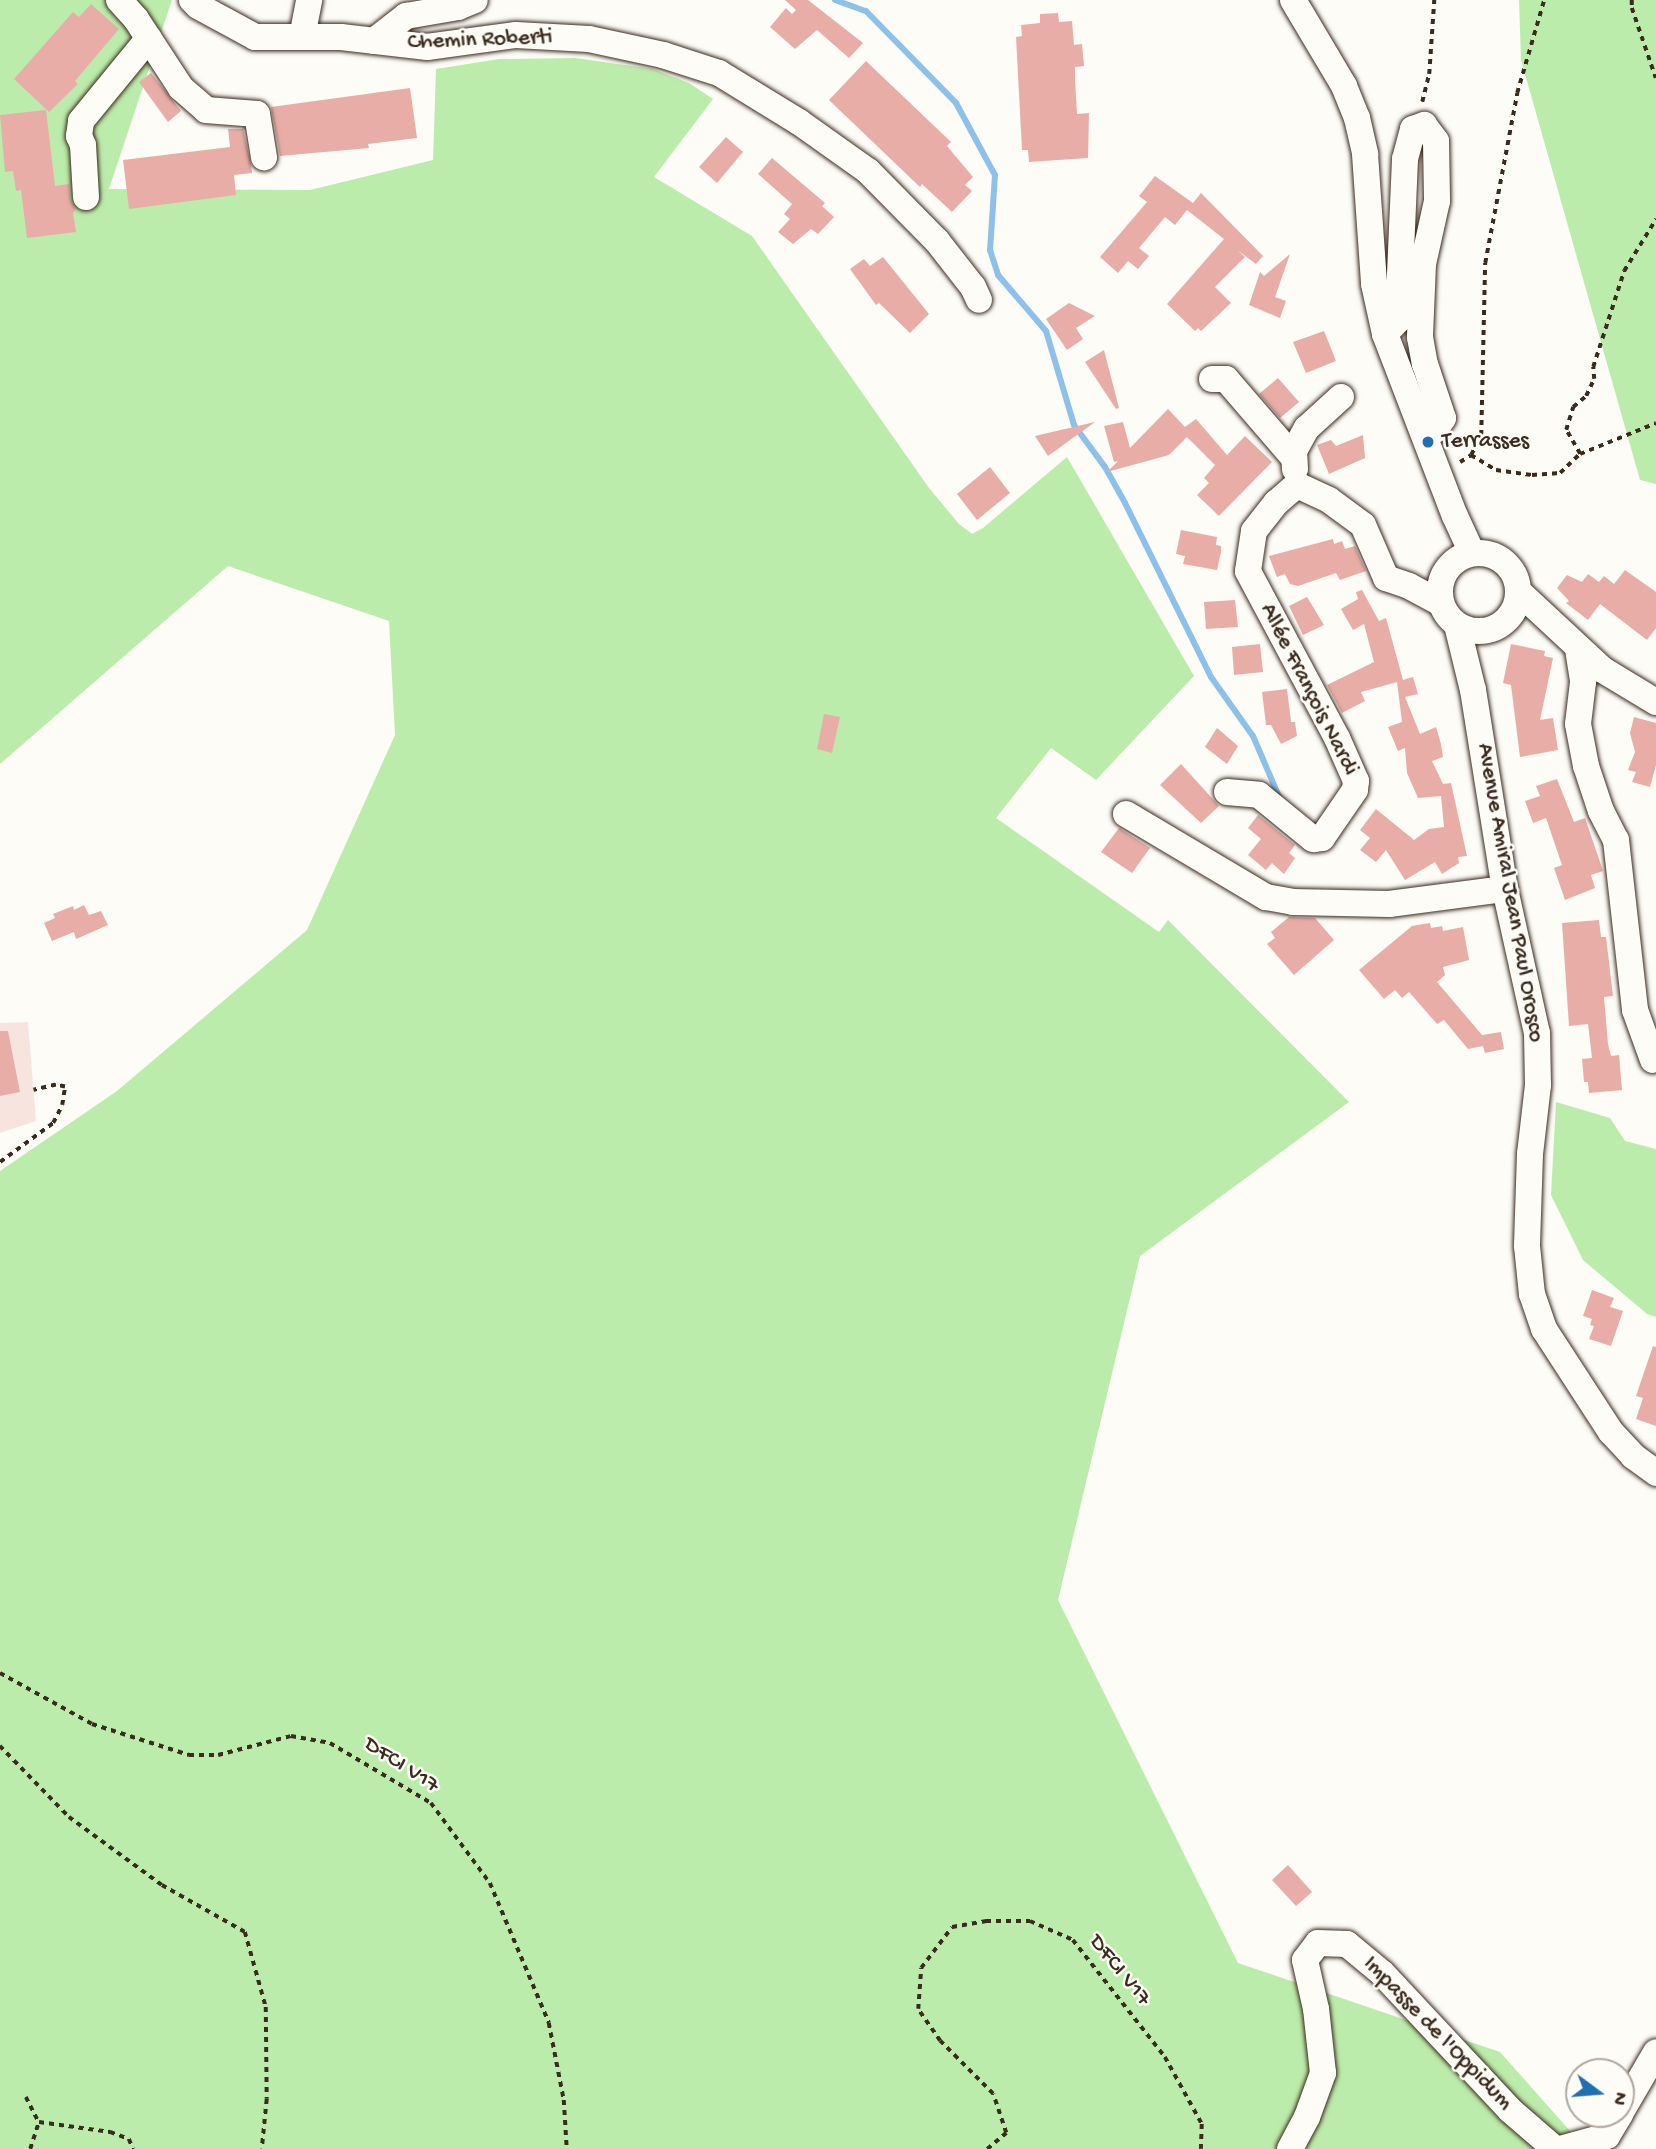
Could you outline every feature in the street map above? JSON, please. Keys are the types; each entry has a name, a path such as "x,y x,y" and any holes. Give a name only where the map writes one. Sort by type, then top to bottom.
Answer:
{"street":[{"path":"119,0 149,38 181,88 206,110 257,114 264,157"},
{"name":"Chemin Roberti","path":"192,0 198,6 255,37 374,41 427,47 516,35 589,39 663,55 719,73 799,122 868,171 937,242 973,287 979,300"},
{"path":"302,37 309,0"},
{"path":"374,41 407,16 458,7 475,0"},
{"path":"1293,0 1344,86 1357,118 1365,154 1374,284 1385,334 1455,516 1472,553"},
{"path":"86,197 83,145 79,136 80,121 149,38"},
{"path":"1385,334 1398,320 1405,159 1413,129 1424,125 1432,131 1436,141 1437,201 1423,264 1420,337 1425,365 1443,418 1435,430 1424,432"},
{"path":"1212,379 1226,379 1294,458"},
{"path":"1341,397 1307,428 1294,451 1297,485 1329,500 1363,525 1386,578 1409,586 1441,603 1447,615 1457,625 1467,630 1489,630"},
{"name":"Allée François Nardi","path":"1227,792 1259,795 1313,839 1322,838 1355,790 1356,781 1337,738 1248,571 1254,531 1276,503 1297,485"},
{"path":"1441,603 1455,516"},
{"path":"1409,586 1446,572 1454,561 1472,553 1495,555 1513,570 1515,603 1489,630 1480,652 1473,690"},
{"path":"1515,603 1548,622 1603,670 1656,702"},
{"path":"1457,625 1473,690"},
{"path":"1578,649 1583,682 1578,724 1589,777 1601,811 1616,840 1635,1010 1653,1060"},
{"name":"Avenue Amiral Jean Paul Orosco","path":"1473,690 1505,889 1537,1033 1538,1085 1530,1154 1527,1222 1532,1294 1544,1329 1611,1432 1633,1456 1656,1473"},
{"path":"1126,814 1266,897 1293,902 1389,904 1505,889"},
{"name":"Impasse de l'Oppidum","path":"1290,2149 1307,2117 1323,2073 1316,2010 1305,1960 1318,1943 1347,1944 1382,1973 1510,2110 1557,2149 1607,2136 1612,2128"},
{"name":"Impasse de l'Oppidum","path":"1635,2088 1656,2052"}],"path":[{"path":"1418,125 1429,74 1434,0"},
{"path":"1440,475 1471,455 1481,435 1485,263 1517,93 1544,0"},
{"path":"1632,0 1632,8 1656,78"},
{"path":"1580,454 1566,430 1573,408 1586,396 1594,379 1593,367 1624,271 1656,219"},
{"path":"1471,455 1496,470 1532,475 1560,473 1580,454 1656,423"},
{"path":"0,1163 53,1123 62,1105 65,1087 34,1090"},
{"name":"DFCI V17","path":"0,1673 92,1724 189,1755 218,1755 291,1736 330,1743 431,1803 490,1883 549,2023 564,2100 567,2149"},
{"path":"0,1746 69,1817 162,1885 245,1932 266,2007 267,2099 262,2149"},
{"name":"DFCI V17","path":"988,2149 1006,2133 993,2094 940,2041 918,2009 920,1968 952,1927 986,1921 1030,1921 1073,1940 1166,2057 1202,2124 1201,2149"},
{"path":"26,2097 39,2122 30,2149"},
{"path":"39,2122 110,2132 129,2139 133,2149"}],"shaded area":[{"path":"28,1022 36,1121 0,1133 0,1023"}],"green space":[{"path":"0,0 172,0 109,189 310,190 433,160 436,69 499,59 575,58 653,69 689,83 713,99 654,177 752,236 929,488 959,524 972,534 983,528 1067,457 1194,676 1096,780 1051,748 996,818 1159,932 1168,920 1349,1102 1140,1256 1058,1600 1238,1963 1500,2052 1586,2149 0,2149 0,1171 117,1091 307,930 395,735 389,621 228,566 0,764"},
{"path":"1519,0 1656,0 1656,484 1640,480 1521,60"},
{"path":"1556,1102 1610,1118 1625,1141 1656,1149 1656,1317 1647,1314 1583,1260 1551,1195"}],"building":[{"path":"785,0 808,0 863,43 849,58 817,30 795,49 770,27 786,8 792,14 796,10"},
{"path":"91,4 119,29 75,81 78,84 49,112 14,79 73,12 79,17"},
{"path":"1058,13 1059,22 1072,21 1074,45 1082,44 1084,66 1075,67 1075,79 1077,114 1089,113 1088,158 1029,162 1028,150 1022,150 1016,37 1022,36 1021,25 1040,23 1040,14"},
{"path":"866,61 951,142 947,146 973,177 965,185 972,191 952,212 922,184 920,187 829,100"},
{"path":"151,73 181,111 168,122 139,82"},
{"path":"410,88 417,138 368,144 369,148 280,156 271,107"},
{"path":"46,110 55,186 69,184 70,199 76,209 73,213 76,232 27,238 21,190 16,191 13,171 5,172 0,115"},
{"path":"228,129 243,129 252,173 234,175 236,195 129,209 123,160 230,147"},
{"path":"726,137 743,152 717,183 699,167"},
{"path":"772,158 825,203 822,206 834,217 818,234 811,229 793,244 778,232 790,219 784,214 792,204 758,174"},
{"path":"1155,176 1193,203 1201,193 1263,256 1256,264 1237,250 1245,257 1215,287 1231,303 1201,331 1198,328 1195,331 1167,304 1224,239 1187,210 1175,225 1165,217 1139,248 1149,256 1138,269 1128,261 1118,273 1100,257 1147,202 1139,196"},
{"path":"1290,254 1275,297 1286,301 1280,318 1249,305 1260,272 1264,276"},
{"path":"883,257 929,314 910,333 879,303 876,305 850,269 864,259 870,266"},
{"path":"1069,303 1095,316 1076,328 1083,339 1067,350 1046,319"},
{"path":"1324,331 1336,361 1306,373 1293,342"},
{"path":"1104,350 1119,408 1116,409 1085,362"},
{"path":"1278,378 1299,402 1280,418 1259,394"},
{"path":"1168,409 1185,427 1196,419 1227,455 1245,436 1272,462 1219,516 1197,495 1209,483 1204,478 1215,465 1187,437 1169,455 1107,472 1118,461 1114,462 1104,426 1123,422 1130,448"},
{"path":"1095,422 1048,456 1035,436"},
{"path":"1363,435 1365,458 1329,474 1317,445 1331,440 1336,446"},
{"path":"990,467 1010,493 977,520 957,494"},
{"path":"1181,530 1217,537 1216,545 1221,546 1221,552 1217,570 1183,564 1185,556 1176,554"},
{"path":"1333,539 1334,544 1342,541 1345,549 1355,546 1366,571 1340,580 1336,573 1298,586 1290,584 1285,574 1277,577 1269,556"},
{"path":"1625,570 1656,592 1656,628 1647,640 1600,604 1588,620 1566,603 1569,601 1557,588 1567,575 1582,582 1588,574 1599,582 1604,576 1614,584"},
{"path":"1362,590 1379,621 1386,618 1403,680 1413,677 1418,694 1405,697 1420,734 1436,727 1441,744 1443,757 1432,761 1443,784 1451,783 1467,856 1458,857 1459,863 1442,874 1435,862 1405,880 1386,850 1376,862 1360,850 1370,838 1360,830 1376,809 1414,840 1429,829 1444,827 1441,796 1418,798 1407,773 1405,748 1398,751 1388,727 1402,722 1397,682 1361,692 1365,701 1342,713 1327,685 1374,662 1364,624 1353,630 1341,609 1358,599 1356,592"},
{"path":"1307,597 1324,625 1303,635 1289,606"},
{"path":"1235,600 1238,627 1206,629 1204,602"},
{"path":"1260,644 1263,672 1234,675 1232,647"},
{"path":"1511,644 1545,651 1544,656 1553,658 1540,720 1553,718 1558,750 1520,757 1511,685 1503,683"},
{"path":"1287,689 1291,722 1295,722 1297,736 1281,744 1271,725 1266,725 1262,692"},
{"path":"824,714 840,717 832,753 817,749"},
{"path":"1634,717 1656,723 1656,765 1650,787 1632,782 1636,772 1628,770 1635,752 1630,733"},
{"path":"1217,728 1238,746 1227,764 1205,747"},
{"path":"1181,764 1219,806 1201,823 1160,785"},
{"path":"1557,779 1574,822 1585,818 1603,871 1591,875 1595,888 1565,900 1554,868 1562,865 1546,818 1533,823 1525,801 1540,796 1536,786"},
{"path":"1258,815 1295,845 1289,853 1295,858 1284,874 1272,863 1266,870 1248,855 1261,839 1248,828"},
{"path":"1119,828 1150,848 1132,873 1101,852"},
{"path":"84,905 89,915 101,911 108,925 76,939 74,932 52,941 44,923 55,918 53,914 73,906 74,910"},
{"path":"1289,917 1315,918 1334,940 1294,975 1267,944 1275,938 1271,932"},
{"path":"1599,920 1601,937 1606,937 1613,996 1604,997 1608,1044 1611,1056 1619,1055 1622,1090 1589,1093 1588,1082 1584,1082 1582,1059 1592,1058 1588,1024 1569,1026 1562,923"},
{"path":"1430,923 1431,928 1442,926 1443,931 1463,927 1469,960 1443,967 1445,975 1437,982 1482,1035 1501,1032 1504,1049 1485,1053 1483,1046 1468,1049 1444,1020 1437,1024 1409,992 1402,998 1395,990 1384,999 1359,970 1412,926"},
{"path":"0,1031 8,1031 20,1092 0,1096"},
{"path":"1592,1290 1614,1298 1610,1307 1623,1311 1611,1346 1589,1339 1594,1326 1590,1325 1592,1319 1583,1316"},
{"path":"1653,1346 1656,1347 1656,1426 1636,1419 1643,1398 1636,1396"},
{"path":"1288,1865 1312,1892 1296,1906 1272,1880"}],"waterway":[{"path":"835,0 866,11 956,103 995,175 990,250 998,275 1046,331 1074,425 1105,467 1125,503 1211,677 1253,736 1280,799"}],"place":[{"name":"Terrasses","path":"1428,442"}]}
